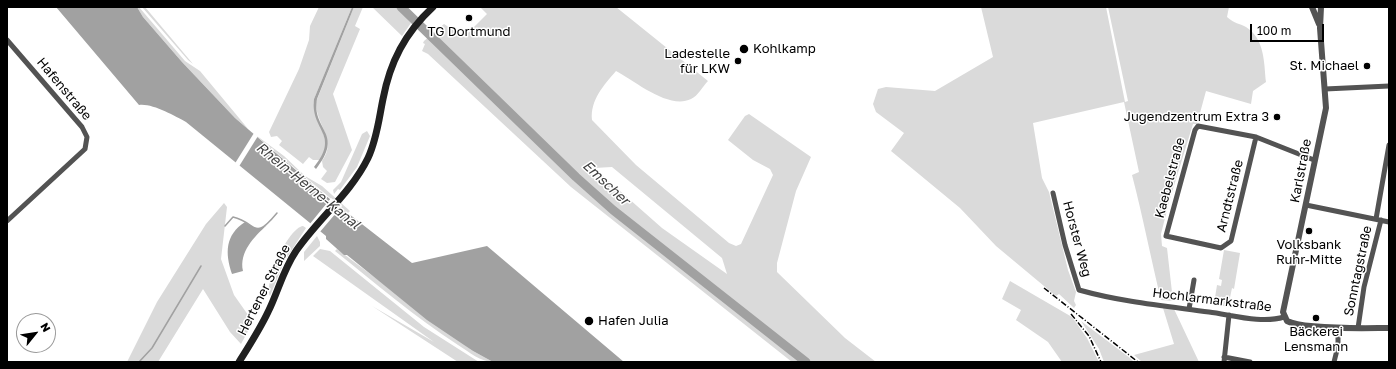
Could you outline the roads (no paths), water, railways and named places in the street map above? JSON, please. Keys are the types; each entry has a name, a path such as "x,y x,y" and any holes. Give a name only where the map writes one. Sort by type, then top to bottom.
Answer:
{"main road":[{"name":"Hertener Straße","path":"239,362 268,312 291,260 310,232 355,179 372,149 390,69 405,39 432,7"}],"street":[{"name":"Karlstraße","path":"1312,7 1320,28"},
{"name":"Karlstraße","path":"1284,317 1283,312 1326,108 1320,28 1321,7"},
{"name":"Hafenstraße","path":"7,40 82,127 87,137 85,149 7,221"},
{"path":"1325,88 1389,86"},
{"name":"Kaebelstraße","path":"1166,236 1197,127 1256,137"},
{"path":"1256,137 1314,160"},
{"name":"Arndtstraße","path":"1166,236 1221,248 1231,241 1256,137"},
{"name":"Sonntagstraße","path":"1358,328 1364,287 1379,219 1389,145"},
{"name":"Horster Weg","path":"1053,193 1065,245 1080,290"},
{"path":"1306,205 1389,222"},
{"path":"1189,309 1194,280"},
{"name":"Hochlarmarkstraße","path":"1080,290 1114,299 1229,315 1274,320 1284,317 1291,323 1338,328 1389,328"},
{"path":"1229,315 1224,360 1250,362"},
{"path":"1334,362 1338,346 1338,328"}],"water":[{"name":"Rhein-Herne-Kanal","path":"56,7 137,7 143,17 182,62 235,118 331,200 412,263 487,246 624,362 493,362 473,351 427,320 347,255 344,255 326,239 326,236 186,122 157,108 139,105"},
{"path":"352,7 354,7 317,99 316,109 318,118 325,132 328,147 324,157 316,169 314,167 322,156 325,147 325,139 316,118 314,99"},
{"path":"245,222 256,228 267,225 245,251 242,264 243,271 232,274 228,259 228,245 238,227"}],"waterway":[{"name":"Emscher","path":"401,7 576,177 613,210 806,362"},
{"path":"225,226 233,217 259,229 264,227 277,213"},
{"path":"139,362 152,348 201,266"}],"railway":[{"path":"1044,288 1138,362"},
{"path":"1071,314 1089,336 1101,362"}],"place":[{"name":"TG Dortmund","path":"469,18"},
{"name":"Kohlkamp","path":"744,49"},
{"name":"Ladestelle für LKW","path":"738,61"},
{"name":"St. Michael","path":"1367,66"},
{"name":"Jugendzentrum Extra 3","path":"1277,117"},
{"name":"Volksbank Ruhr-Mitte","path":"1309,231"},
{"name":"Bäckerei Lensmann","path":"1316,318"},
{"name":"Hafen Julia","path":"589,321"}]}
